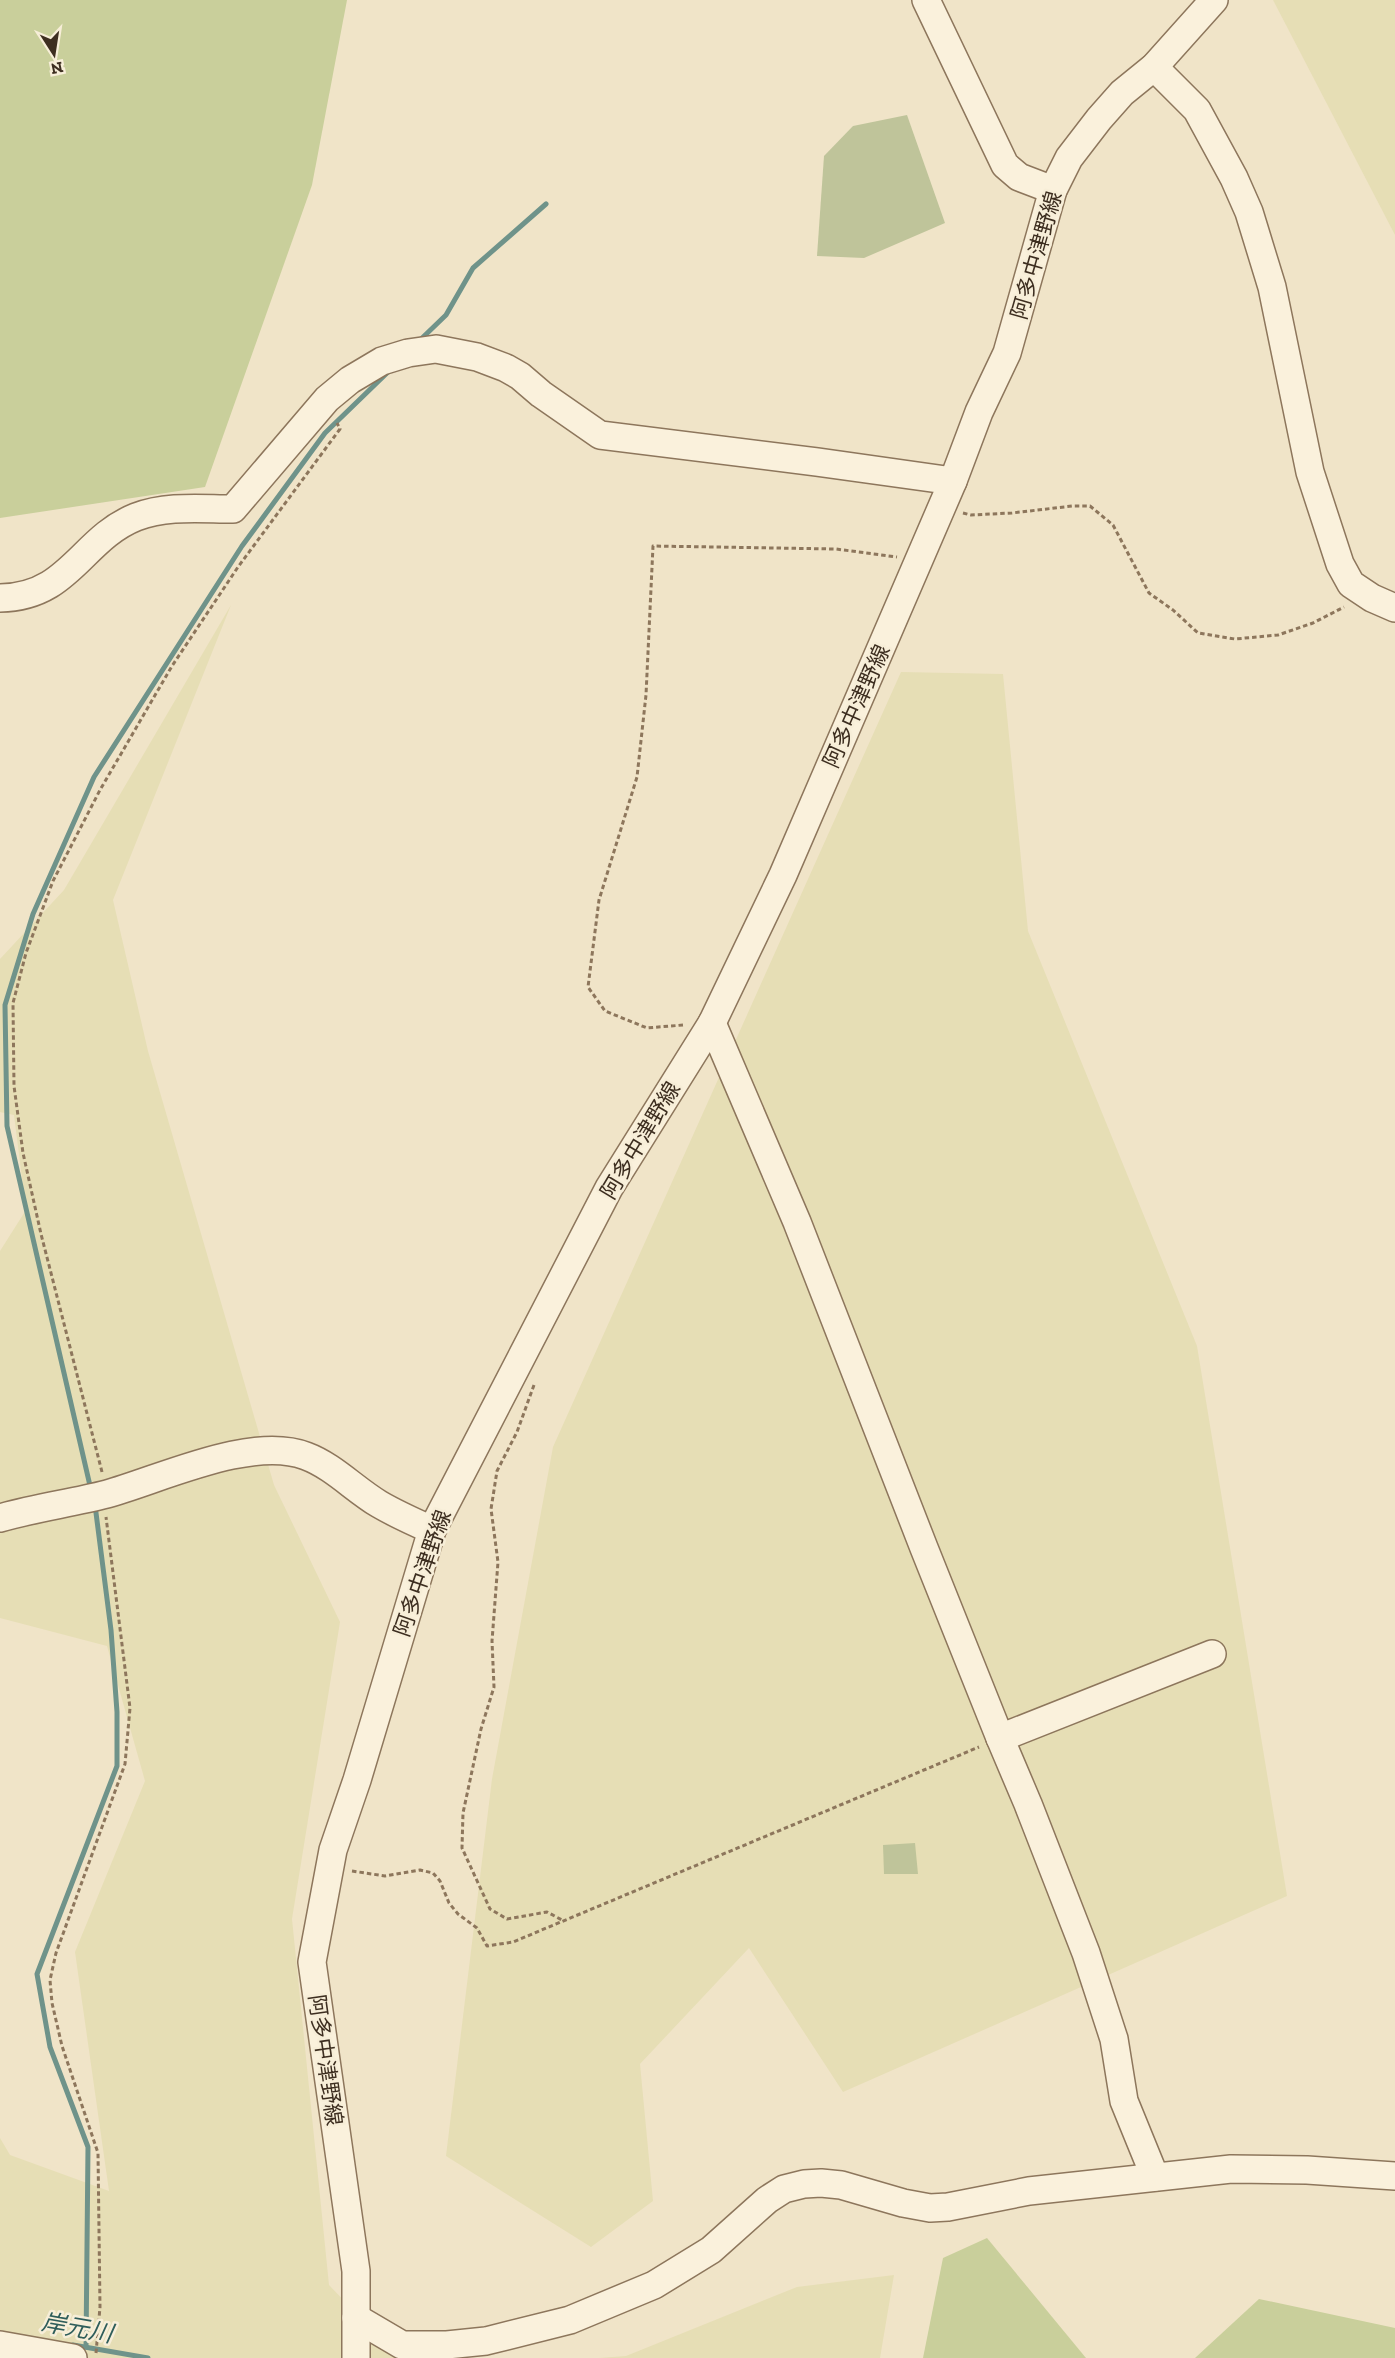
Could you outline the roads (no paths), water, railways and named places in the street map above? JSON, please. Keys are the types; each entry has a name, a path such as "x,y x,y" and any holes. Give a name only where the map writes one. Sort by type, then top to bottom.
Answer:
{"street":[{"path":"926,0 1005,165 1019,177 1053,190"},
{"name":"阿多中津野線","path":"356,2358 356,2271 312,1962 328,1868 357,1780 432,1530 609,1188 712,1023 783,875 953,481 979,412 1007,353 1053,190 1069,158 1122,93 1154,67 1214,0"},
{"path":"1154,67 1197,110 1234,178 1249,212 1272,287 1310,472 1323,517 1345,574 1351,584 1360,591 1395,608"},
{"path":"0,598 41,591 69,570 109,533 138,516 188,508 233,508 327,399 364,370 382,361 408,353 436,349 477,357 506,368 600,435 953,481"},
{"path":"712,1023 797,1222 1000,1738 1029,1804 1086,1953 1114,2039 1124,2101 1155,2177"},
{"path":"0,1518 107,1494 213,1461 252,1452 289,1451 324,1465 379,1504 432,1530"},
{"path":"1000,1738 1212,1654"},
{"path":"356,2318 402,2345 447,2345 486,2341 570,2320 654,2285 711,2250 767,2200 784,2189 804,2184 841,2185 895,2201 930,2208 948,2207 1029,2192 1230,2169 1307,2170 1395,2176"},
{"path":"0,2344 73,2358"}],"waterway":[{"path":"418,342 446,315 473,268 546,204"},
{"path":"91,1490 7,1126 5,1005 33,914 94,777 242,546 325,433 388,372"},
{"path":"86,2347 88,2147 50,2047 37,1974 117,1766 117,1712 111,1630 95,1505"},
{"name":"岸元川","path":"73,2345 148,2358"}]}
